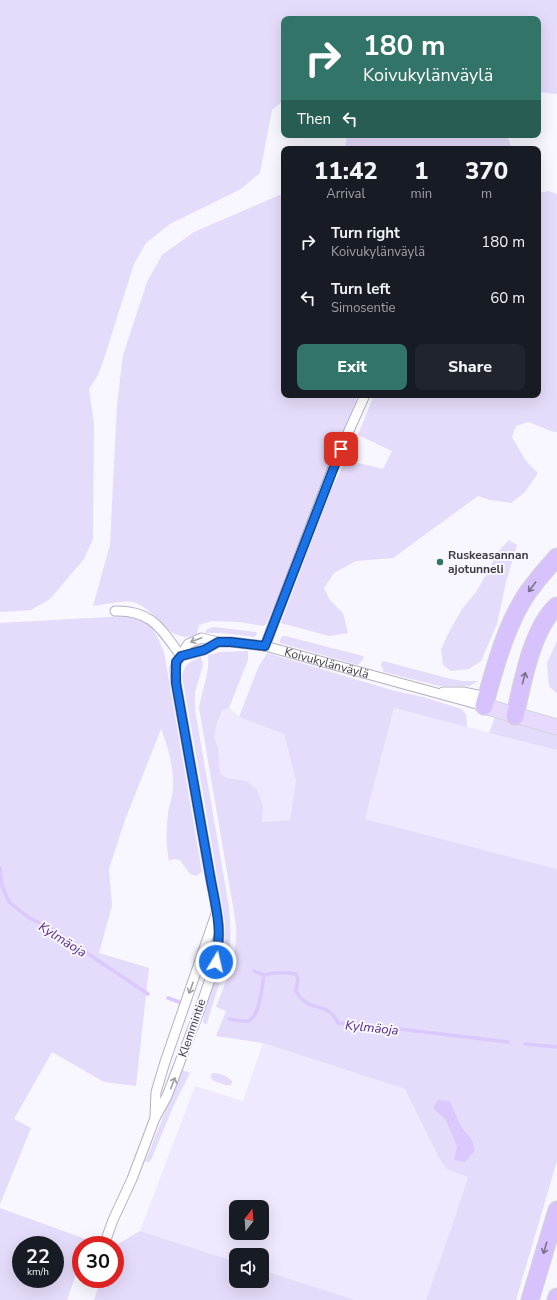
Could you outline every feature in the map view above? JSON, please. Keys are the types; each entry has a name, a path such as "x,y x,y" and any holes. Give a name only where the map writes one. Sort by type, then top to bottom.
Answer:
{"highway":[{"path":"485,702 505,639 516,612 528,592 543,572 557,557"},
{"path":"516,711 529,657 540,629 557,606"},
{"path":"530,1300 557,1210"}],"main road":[{"name":"Koivukylänväylä","path":"485,702 516,711 557,728"},
{"name":"Koivukylänväylä","path":"516,711 557,717"}],"street":[{"path":"265,646 335,462 364,398"},
{"path":"114,611 125,610 150,618 181,656"},
{"name":"Koivukylänväylä","path":"181,656 188,644 201,638 218,642 265,646 433,693 463,692 485,702"},
{"name":"Klemmintie","path":"107,1236 132,1179 155,1118 167,1096 176,1074 216,962 219,932 217,911 176,683 176,662 181,656"},
{"name":"Klemmintie","path":"155,1118 156,1092 217,911"}],"shaded area":[{"path":"0,0 557,0 557,94 541,92 541,16 281,16 281,102 272,110 260,173 241,189 170,224 146,243 134,264 102,365 98,375 89,389 94,424 93,539 84,559 50,599 31,610 0,612"},
{"path":"347,138 508,138 511,146 345,146"},
{"path":"549,191 557,194 557,432 528,422 516,426 512,437 526,461 538,473 525,492 511,503 490,500 478,496 393,558 356,561 334,573 324,588 330,600 343,613 348,633 329,636 281,623 330,492 346,460 383,469 392,451 358,435 373,398 541,398 541,192"},
{"path":"281,194 281,398 357,398 323,481 286,582 266,624 264,626 239,622 212,621 199,625 197,634 187,637 170,631 149,611 133,602 120,602 93,606 110,545 117,405 123,355 147,282 162,255 194,232"},
{"path":"509,540 517,545 506,582 497,624 481,661 469,669 451,671 443,665 441,650 448,634 462,609 476,592 489,570 496,554"},
{"path":"125,616 141,620 150,626 164,652 202,872 196,876 190,874 180,860 174,859 169,861 167,826 173,790 173,773 161,729 125,820 109,869 112,906 99,953 149,968 136,1086 104,1082 52,1052 14,1119 31,1128 0,1204 0,623"},
{"path":"213,627 257,632 255,637 223,633 205,633 206,630"},
{"path":"282,636 363,656 364,658 358,665 280,643"},
{"path":"557,641 557,694 549,686 547,663"},
{"path":"248,651 248,660 229,708 223,710 217,723 214,737 218,748 220,774 228,778 247,781 257,790 263,806 262,822 290,820 296,781 284,734 239,717 258,668 267,653 395,691 423,697 461,709 466,714 467,727 394,708 365,819 557,869 557,1161 516,1300 426,1300 468,1177 447,1169 439,1158 405,1089 263,1043 216,1036 226,1011 216,1007 232,964 236,931 199,708 207,675 208,655 221,652","holes":["450,1101 461,1126 472,1140 457,1147 445,1119"]},
{"path":"201,657 203,665 195,692 195,710 229,907 230,930 228,954 207,1024 203,1023 204,1015 222,955 225,922 182,677 186,666"},
{"path":"383,661 451,679 478,681 470,686 439,686 384,672 381,664"},
{"path":"229,708 239,717 284,734 296,781 290,820 262,822 263,806 247,781 228,778 220,774 218,748 214,737 217,723 224,710"},
{"path":"394,708 557,750 557,869 365,819"},
{"path":"495,717 557,733 557,750 489,733"},
{"path":"263,1043 405,1089 439,1158 447,1169 468,1176 426,1300 355,1300 269,1272 269,1248 229,1248 229,1260 140,1231 195,1086 243,1101"},
{"path":"182,1070 190,1073 173,1107 151,1160 149,1162 145,1162 179,1077"},
{"path":"213,1073 221,1074 228,1078 232,1081 231,1085 225,1085 212,1080 211,1075"},
{"path":"438,1100 450,1101 461,1126 472,1140 475,1150 465,1162 454,1160 457,1147 445,1119 433,1108"},
{"path":"0,1208 77,1236 72,1236 72,1286 67,1300 0,1300"},
{"path":"140,1231 229,1260 229,1288 269,1288 269,1272 355,1300 94,1300 98,1288 124,1288 124,1241"}],"waterway":[{"name":"Kylmäoja","path":"0,868 2,886 9,902 29,918 53,929 64,941 75,945 148,994"},
{"path":"254,971 264,975"},
{"name":"Kylmäoja","path":"229,1019 248,1021 252,1018 260,1001 264,975 288,973 296,974 298,979 296,991 300,997 309,1004 329,1011 338,1023 508,1042"},
{"name":"Kylmäoja","path":"168,998 179,1002"},
{"name":"Kylmäoja","path":"525,1044 557,1047"}],"place":[{"name":"Ruskeasannan ajotunneli","path":"440,562"}],"route":[{"path":"216,962 219,932 217,911 176,683 176,662 181,656 204,650 218,642 265,646 271,627 341,449"}]}
